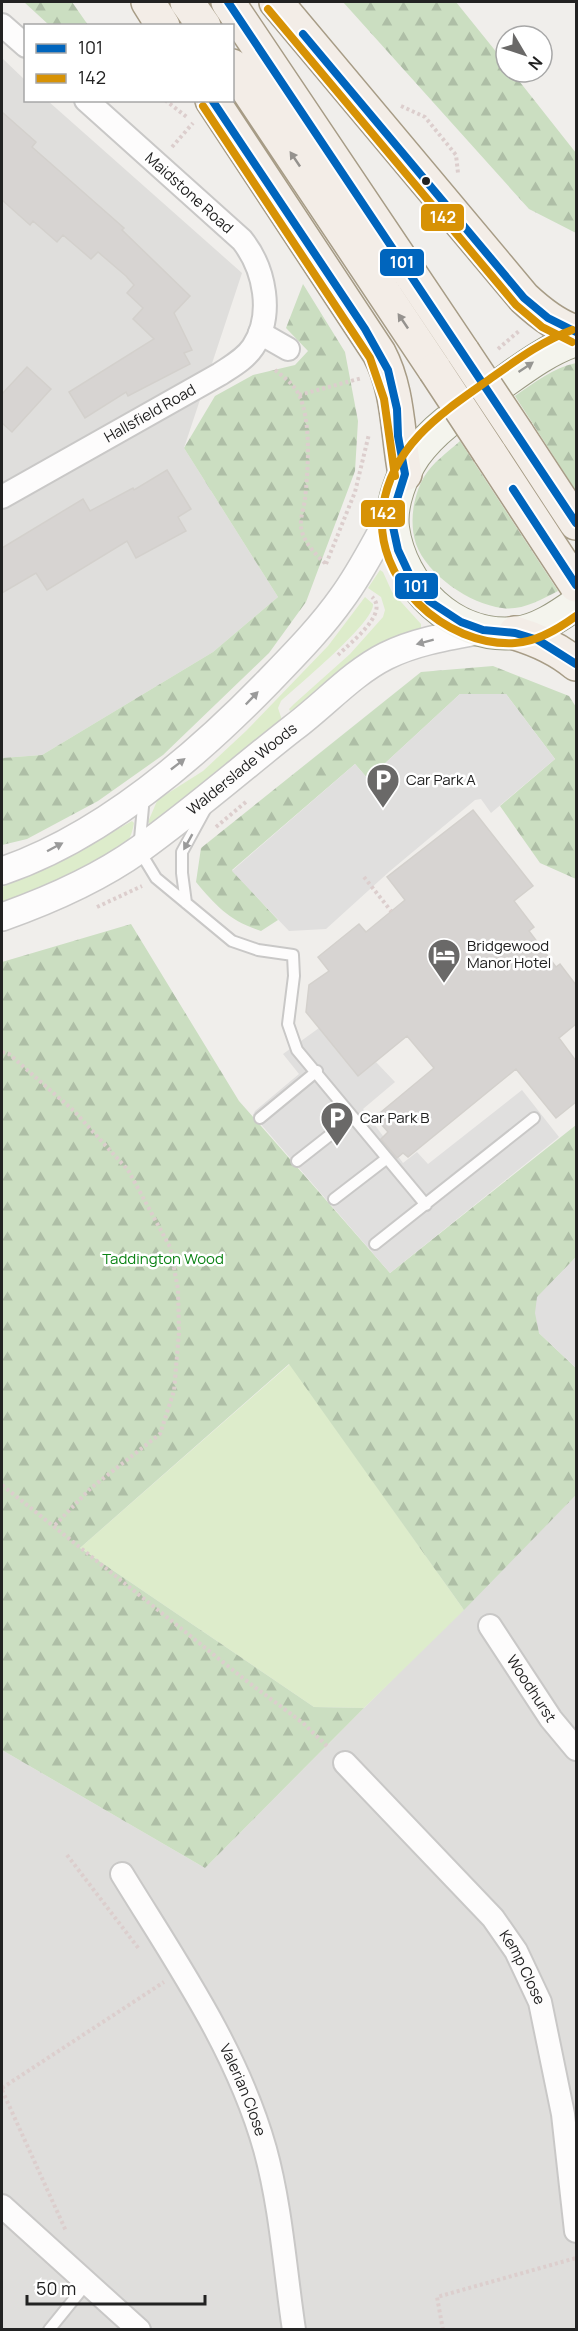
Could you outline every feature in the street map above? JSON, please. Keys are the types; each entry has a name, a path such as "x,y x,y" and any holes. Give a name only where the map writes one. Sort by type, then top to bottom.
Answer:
{"main road":[{"path":"148,2 162,24"},
{"path":"187,2 203,24"},
{"path":"228,2 576,523"},
{"path":"276,2 524,298 537,311 576,333"},
{"path":"234,69 568,573"},
{"path":"202,112 379,352 388,369 394,390 398,436 405,474"},
{"path":"576,340 539,358 443,424 421,448 405,474 393,512 393,527 398,550 406,571 418,590 445,613 483,630 515,633 537,640 576,664"},
{"path":"515,633 552,620 576,604"}],"street":[{"path":"2,25 24,44"},
{"name":"Maidstone Road","path":"88,102 248,247 261,274 264,302"},
{"name":"Hallsfield Road","path":"2,497 220,374 242,359 253,347 260,333 264,302"},
{"path":"260,333 288,349"},
{"path":"2,871 49,851 86,831 145,790 210,738 301,648 342,598 393,512"},
{"name":"Walderslade Woods","path":"2,917 104,872 139,850 376,662 405,648 483,630"},
{"name":"Woodhurst","path":"490,1626 551,1719 576,1749"},
{"name":"Kemp Close","path":"345,1763 493,1918 516,1951 540,2002 570,2112 576,2231"},
{"name":"Valerian Close","path":"122,1874 216,2029 243,2085 265,2148 272,2177 294,2330"},
{"path":"2,2206 140,2330"}],"lane":[{"path":"145,790 139,850 156,878 232,941 258,950 293,955 294,976 288,1024 297,1050 317,1071 387,1160 426,1205"},
{"path":"186,903 182,852 214,790"},
{"path":"260,1118 317,1071"},
{"path":"297,1161 353,1117"},
{"path":"375,1244 534,1118"},
{"path":"334,1199 387,1160"},
{"path":"49,2330 87,2283"}],"path":[{"path":"157,164 202,112"},
{"path":"242,359 274,369 289,381 299,395 307,429 306,481 301,526 315,554 326,564 355,492 370,432"},
{"path":"299,395 366,377"},
{"path":"331,662 375,617 377,602 369,595"},
{"path":"364,877 392,911"},
{"path":"2,1052 9,1054 74,1111 129,1170 170,1247 178,1288 179,1332 174,1391 159,1434 91,1488 53,1527"},
{"path":"2,1485 244,1679 303,1723 345,1763"},
{"path":"67,1855 143,1954"},
{"path":"158,1972 171,1989"},
{"path":"64,2262 74,2247 2,2089 166,1981"},
{"path":"442,2330 437,2297 576,2257"}],"shaded area":[{"path":"2,58 24,79 24,102 49,102 242,273 184,448 278,597 213,652 42,755 2,758"},
{"name":"Car Park A","path":"460,694 506,694 555,759 491,813 481,799 475,800 390,871 326,929 289,931 232,871 355,764 368,779"},
{"name":"Car Park B","path":"319,1028 358,1076 376,1062 395,1082 363,1109 403,1163 417,1152 428,1164 522,1090 559,1137 390,1273 253,1115 299,1074 283,1054"},
{"path":"576,1257 576,1368 539,1333 535,1313 537,1297"},
{"path":"576,1495 576,2329 2,2329 2,1750 205,1868"}],"green space":[{"path":"24,2 72,2 87,24 48,24"},
{"path":"343,2 456,2 494,49 494,84 521,84 576,153 576,233 529,209"},
{"path":"303,284 345,352 358,421 355,471 306,602 269,653 163,755 98,801 27,839 2,845 2,758 42,755 213,652 278,597 184,448 215,396 253,375 295,365 308,351 286,328"},
{"path":"576,363 576,491 515,396 552,372"},
{"path":"460,441 558,591 531,604 516,608 490,605 477,601 451,586 430,567 422,555 416,544 413,527 413,510 417,493 431,467"},
{"path":"380,570 392,592 421,624 421,629 290,711 289,709 294,704 350,654 383,617 385,610 381,597 368,588"},
{"path":"365,597 373,604 362,625 281,701 278,708 282,720 155,823 150,824 148,822 157,801 203,771 246,731 328,646"},
{"path":"493,666 569,696 576,707 576,879 540,863 500,806 555,759 506,694 460,694 368,779 355,764 232,870 278,920 261,931 250,927 224,912 196,882 201,848 421,672"},
{"path":"132,821 134,823 131,835 122,847 69,875 2,904 2,887 58,863"},
{"name":"Taddington Wood","path":"131,924 239,1101 390,1273 576,1125 576,1257 538,1297 539,1333 576,1368 576,1495 464,1610 289,1364 80,1548 314,1707 364,1708 205,1868 2,1750 2,962"},
{"path":"290,1364 464,1610 364,1708 314,1707 80,1548"}],"building":[{"path":"2,112 36,142 32,147 124,228 122,230 190,296 174,313 192,350 184,353 190,364 128,396 126,392 85,418 69,392 154,339 133,319 143,308 127,293 134,285 126,276 98,252 91,259 63,235 57,242 33,221 30,225 2,200"},
{"path":"27,367 51,389 12,432 2,423 2,394"},
{"path":"167,470 191,509 178,517 186,531 136,558 127,541 47,590 36,573 2,593 2,548 83,499 90,511 133,488 134,490"},
{"name":"Bridgewood Manor Hotel","path":"473,810 533,886 514,901 534,927 529,931 556,967 560,964 576,985 576,1024 559,1038 576,1061 576,1102 556,1118 516,1069 408,1157 403,1153 397,1158 381,1139 388,1132 375,1117 434,1068 407,1036 358,1076 306,1012 309,985 329,971 318,957 359,924 366,932 405,900 387,877"}],"transit line":[{"name":"101","path":"228,2 576,523"},
{"name":"142","path":"268,9 516,305 542,327 572,342"},
{"name":"101","path":"303,34 524,298 548,318 576,332"},
{"name":"101","path":"213,102 365,329 388,370 397,409 398,436 405,474 393,512 393,527 398,550 413,582 429,601 461,622 483,630 515,633 538,640 576,664"},
{"name":"142","path":"203,106 370,358 384,399 395,476"},
{"name":"142","path":"572,330 538,346 452,406 407,449 388,485 383,507 383,534 389,560 401,583 419,604 440,621 463,634 489,641 523,642 547,634 576,616"},
{"name":"101","path":"513,489 576,585"}],"place":[{"name":"Car Park A","path":"383,809"},
{"name":"Bridgewood Manor Hotel","path":"444,984"},
{"name":"Car Park B","path":"337,1147"}]}
